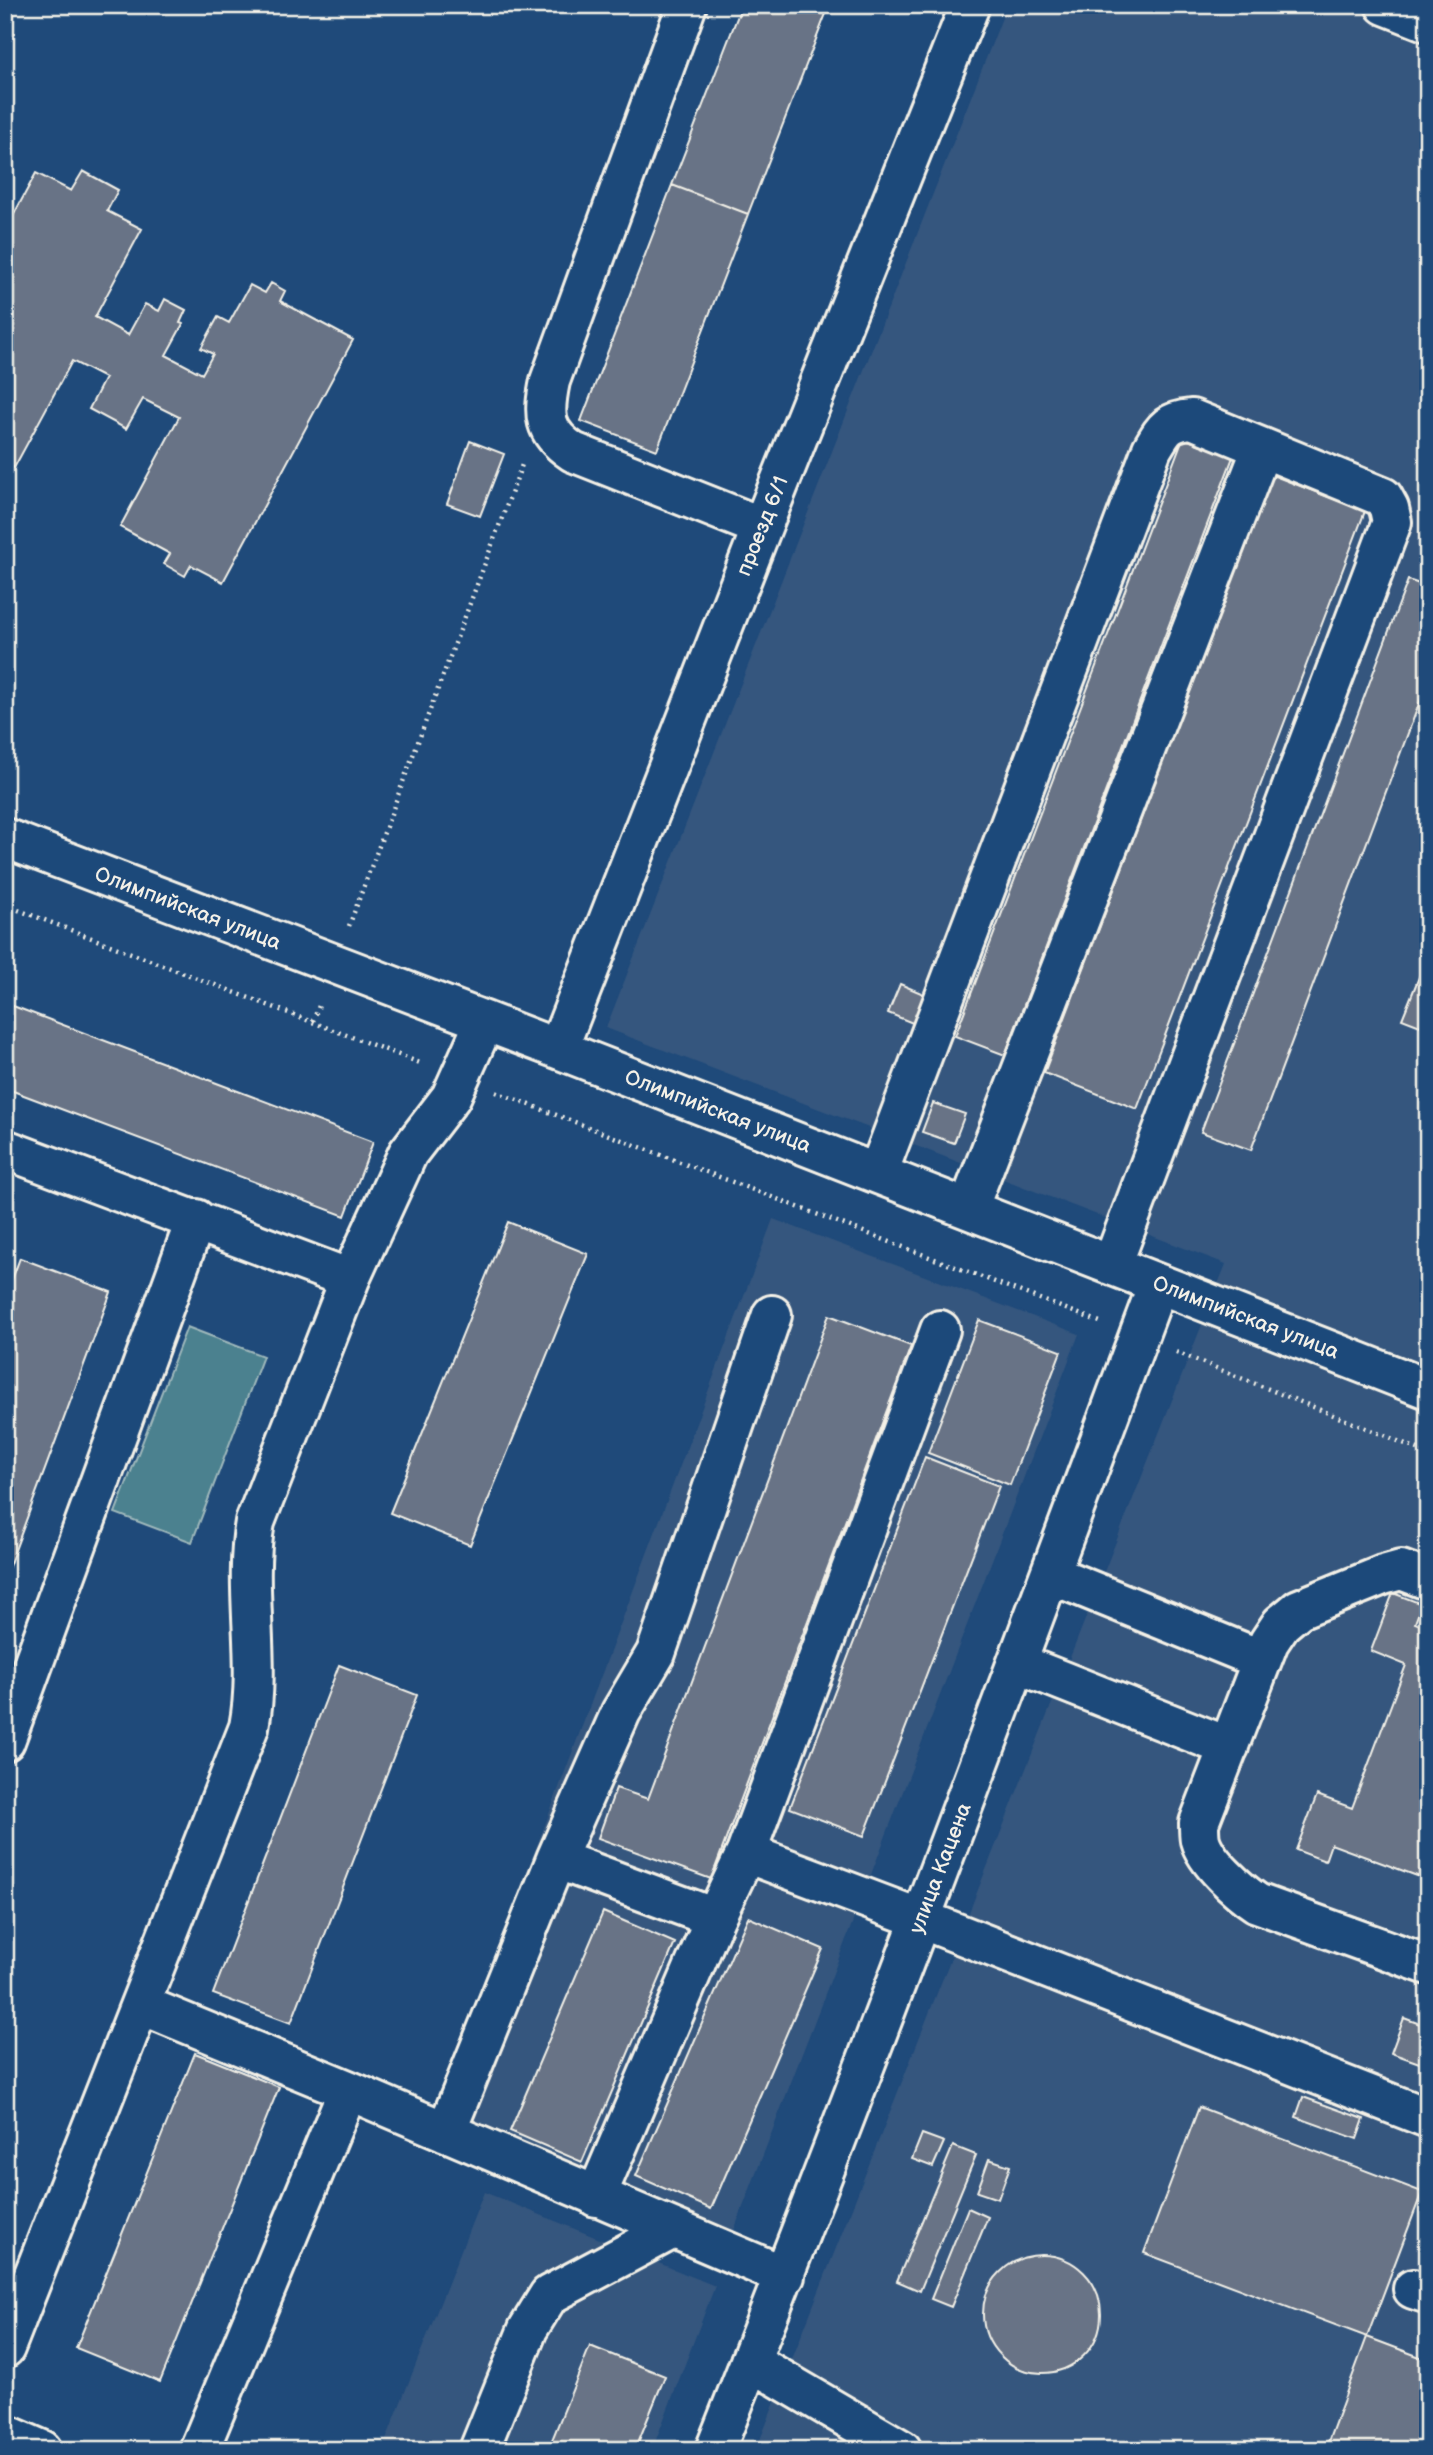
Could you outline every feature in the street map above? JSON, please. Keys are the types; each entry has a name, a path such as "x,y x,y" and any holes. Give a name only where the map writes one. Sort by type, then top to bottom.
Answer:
{"street":[{"path":"687,5 550,381 546,418 552,433 573,453 762,527"},
{"name":"проезд 6/1","path":"558,1049 970,5"},
{"path":"1385,5 1428,22"},
{"path":"878,1173 1152,449 1164,429 1175,420 1192,419 1383,497 1392,522 1112,1265"},
{"path":"968,1209 1262,448"},
{"name":"Олимпийская улица","path":"5,838 558,1049 1158,1284 1427,1385"},
{"path":"5,2348 249,1727 255,1700 249,1552 255,1522 350,1279 408,1153 451,1097 485,1021"},
{"path":"5,1149 350,1279"},
{"path":"5,1741 196,1219"},
{"name":"улица Кацена","path":"715,2450 785,2276 921,1919 1158,1284"},
{"path":"446,2132 556,1859 621,1712 656,1653 772,1315"},
{"path":"596,2197 715,1917 746,1853 940,1330"},
{"path":"1428,1580 1401,1570 1382,1575 1299,1609 1281,1624 1269,1642 1199,1823 1199,1839 1206,1854 1241,1892 1257,1903 1428,1965"},
{"path":"1050,1574 1262,1660"},
{"path":"1017,1663 1229,1746"},
{"path":"746,1853 1428,2118"},
{"path":"556,1859 715,1917"},
{"path":"142,2005 785,2276"},
{"path":"199,2450 348,2090"},
{"path":"480,2450 528,2329 548,2295 673,2229"},
{"path":"750,2361 902,2450"},
{"path":"5,2434 42,2450"}],"path":[{"path":"313,1021 547,399"},
{"path":"5,905 423,1064"},
{"path":"485,1088 1139,1337 1428,1453"}],"shaded area":[{"path":"1007,5 1428,5 1428,2450 756,2450 1226,1264 606,1028"},
{"path":"773,1219 1079,1334 733,2233 438,2109"},
{"path":"484,2192 715,2286 652,2450 382,2450"}],"green space":[{"path":"187,1327 263,1356 192,1542 115,1513"}],"building":[{"path":"742,5 813,5 827,11 748,214 672,185"},
{"path":"83,171 118,190 107,211 142,229 95,317 128,335 145,304 159,311 165,299 186,310 180,323 183,324 166,355 202,374 213,354 201,348 218,317 229,323 250,285 265,293 271,283 285,291 280,301 353,340 223,582 191,565 185,576 164,564 170,554 120,527 179,417 143,399 126,429 89,409 105,378 72,361 14,468 5,463 5,231 36,173 71,191"},
{"path":"672,185 748,214 657,450 581,421"},
{"path":"1183,438 1233,457 1005,1055 955,1036"},
{"path":"470,441 504,454 480,516 447,504"},
{"path":"1272,475 1365,511 1137,1109 1044,1073"},
{"path":"1408,580 1428,587 1428,680 1251,1150 1201,1132"},
{"path":"1428,955 1428,1029 1402,1019"},
{"path":"900,984 926,995 915,1024 888,1013"},
{"path":"5,1003 373,1142 345,1216 5,1088"},
{"path":"933,1103 965,1114 954,1143 922,1132"},
{"path":"508,1222 588,1254 470,1545 390,1513"},
{"path":"20,1258 111,1292 5,1577 5,1298"},
{"path":"829,1315 911,1346 711,1879 598,1838 616,1788 648,1799"},
{"path":"979,1320 1061,1351 1010,1485 928,1453"},
{"path":"925,1457 999,1486 864,1836 790,1808"},
{"path":"1393,1593 1422,1604 1415,1623 1428,1628 1428,1880 1331,1844 1325,1861 1296,1850 1317,1795 1352,1808 1406,1665 1371,1651"},
{"path":"339,1665 417,1695 291,2023 213,1994"},
{"path":"603,1912 675,1943 582,2162 510,2131"},
{"path":"748,1917 823,1949 711,2209 636,2176"},
{"path":"1404,2018 1428,2027 1428,2066 1391,2053"},
{"path":"195,2053 279,2087 160,2382 76,2348"},
{"path":"1303,2097 1364,2119 1357,2139 1296,2117"},
{"path":"1199,2107 1422,2192 1367,2337 1144,2253"},
{"path":"922,2134 944,2142 933,2167 912,2159"},
{"path":"953,2146 976,2155 920,2291 897,2281"},
{"path":"989,2159 1010,2166 998,2199 977,2192"},
{"path":"968,2208 988,2217 951,2307 931,2299"},
{"path":"1042,2255 1075,2265 1091,2281 1101,2314 1091,2347 1075,2363 1042,2373 1009,2363 993,2347 983,2314 993,2281 1009,2265"},
{"path":"1367,2337 1428,2360 1428,2450 1325,2450"},
{"path":"590,2346 665,2376 635,2450 548,2450"}]}
